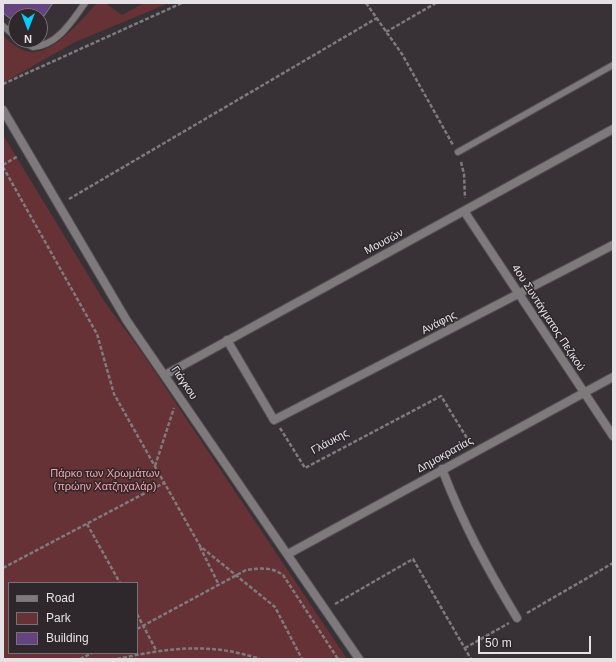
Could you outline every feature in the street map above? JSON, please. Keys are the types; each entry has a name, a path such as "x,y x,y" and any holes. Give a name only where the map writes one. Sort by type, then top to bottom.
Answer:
{"street":[{"name":"Γιάγκου","path":"3,110 58,206 127,320 360,659"},
{"name":"Μουσών","path":"165,374 613,129"},
{"name":"4ου Συντάγματος Πεζικού","path":"464,211 613,436"},
{"name":"Ανάφης","path":"274,420 613,245"},
{"path":"226,340 274,420"},
{"name":"Δημοκρατίας","path":"288,554 613,377"},
{"path":"442,469 458,511 471,538 517,618"}],"lane":[{"path":"48,42 61,34 85,3"},
{"path":"458,152 613,65"}],"path":[{"path":"3,84 182,3"},
{"path":"366,3 402,54 458,152 464,174 464,211"},
{"path":"386,32 436,3"},
{"path":"58,206 377,18"},
{"path":"26,151 3,166 97,334 114,394 200,546 219,585"},
{"path":"155,466 178,394"},
{"name":"Γλάυκης","path":"274,420 305,468 440,396 475,452"},
{"path":"3,568 164,483"},
{"path":"87,524 119,582"},
{"path":"200,546 235,576 276,607 302,659"},
{"path":"326,610 413,559 471,659"},
{"path":"465,648 613,563"},
{"path":"138,628 246,570 259,568 276,569 283,575 338,659"},
{"path":"138,616 156,650"},
{"path":"117,659 156,650 186,647 214,648 260,659"},
{"path":"80,659 90,654"}],"green space":[{"path":"97,3 105,3 122,15 144,3 169,3 75,42 3,83 3,36 8,40 8,48 18,48 29,52 38,51 48,48 58,42"},
{"name":"Πάρκο των Χρωμάτων (πρώην Χατζηχαλάρ)","path":"3,135 104,301 143,354 347,659 3,659"}],"building":[{"path":"3,3 53,3 48,10 48,8 8,8 8,17 3,13"}]}
